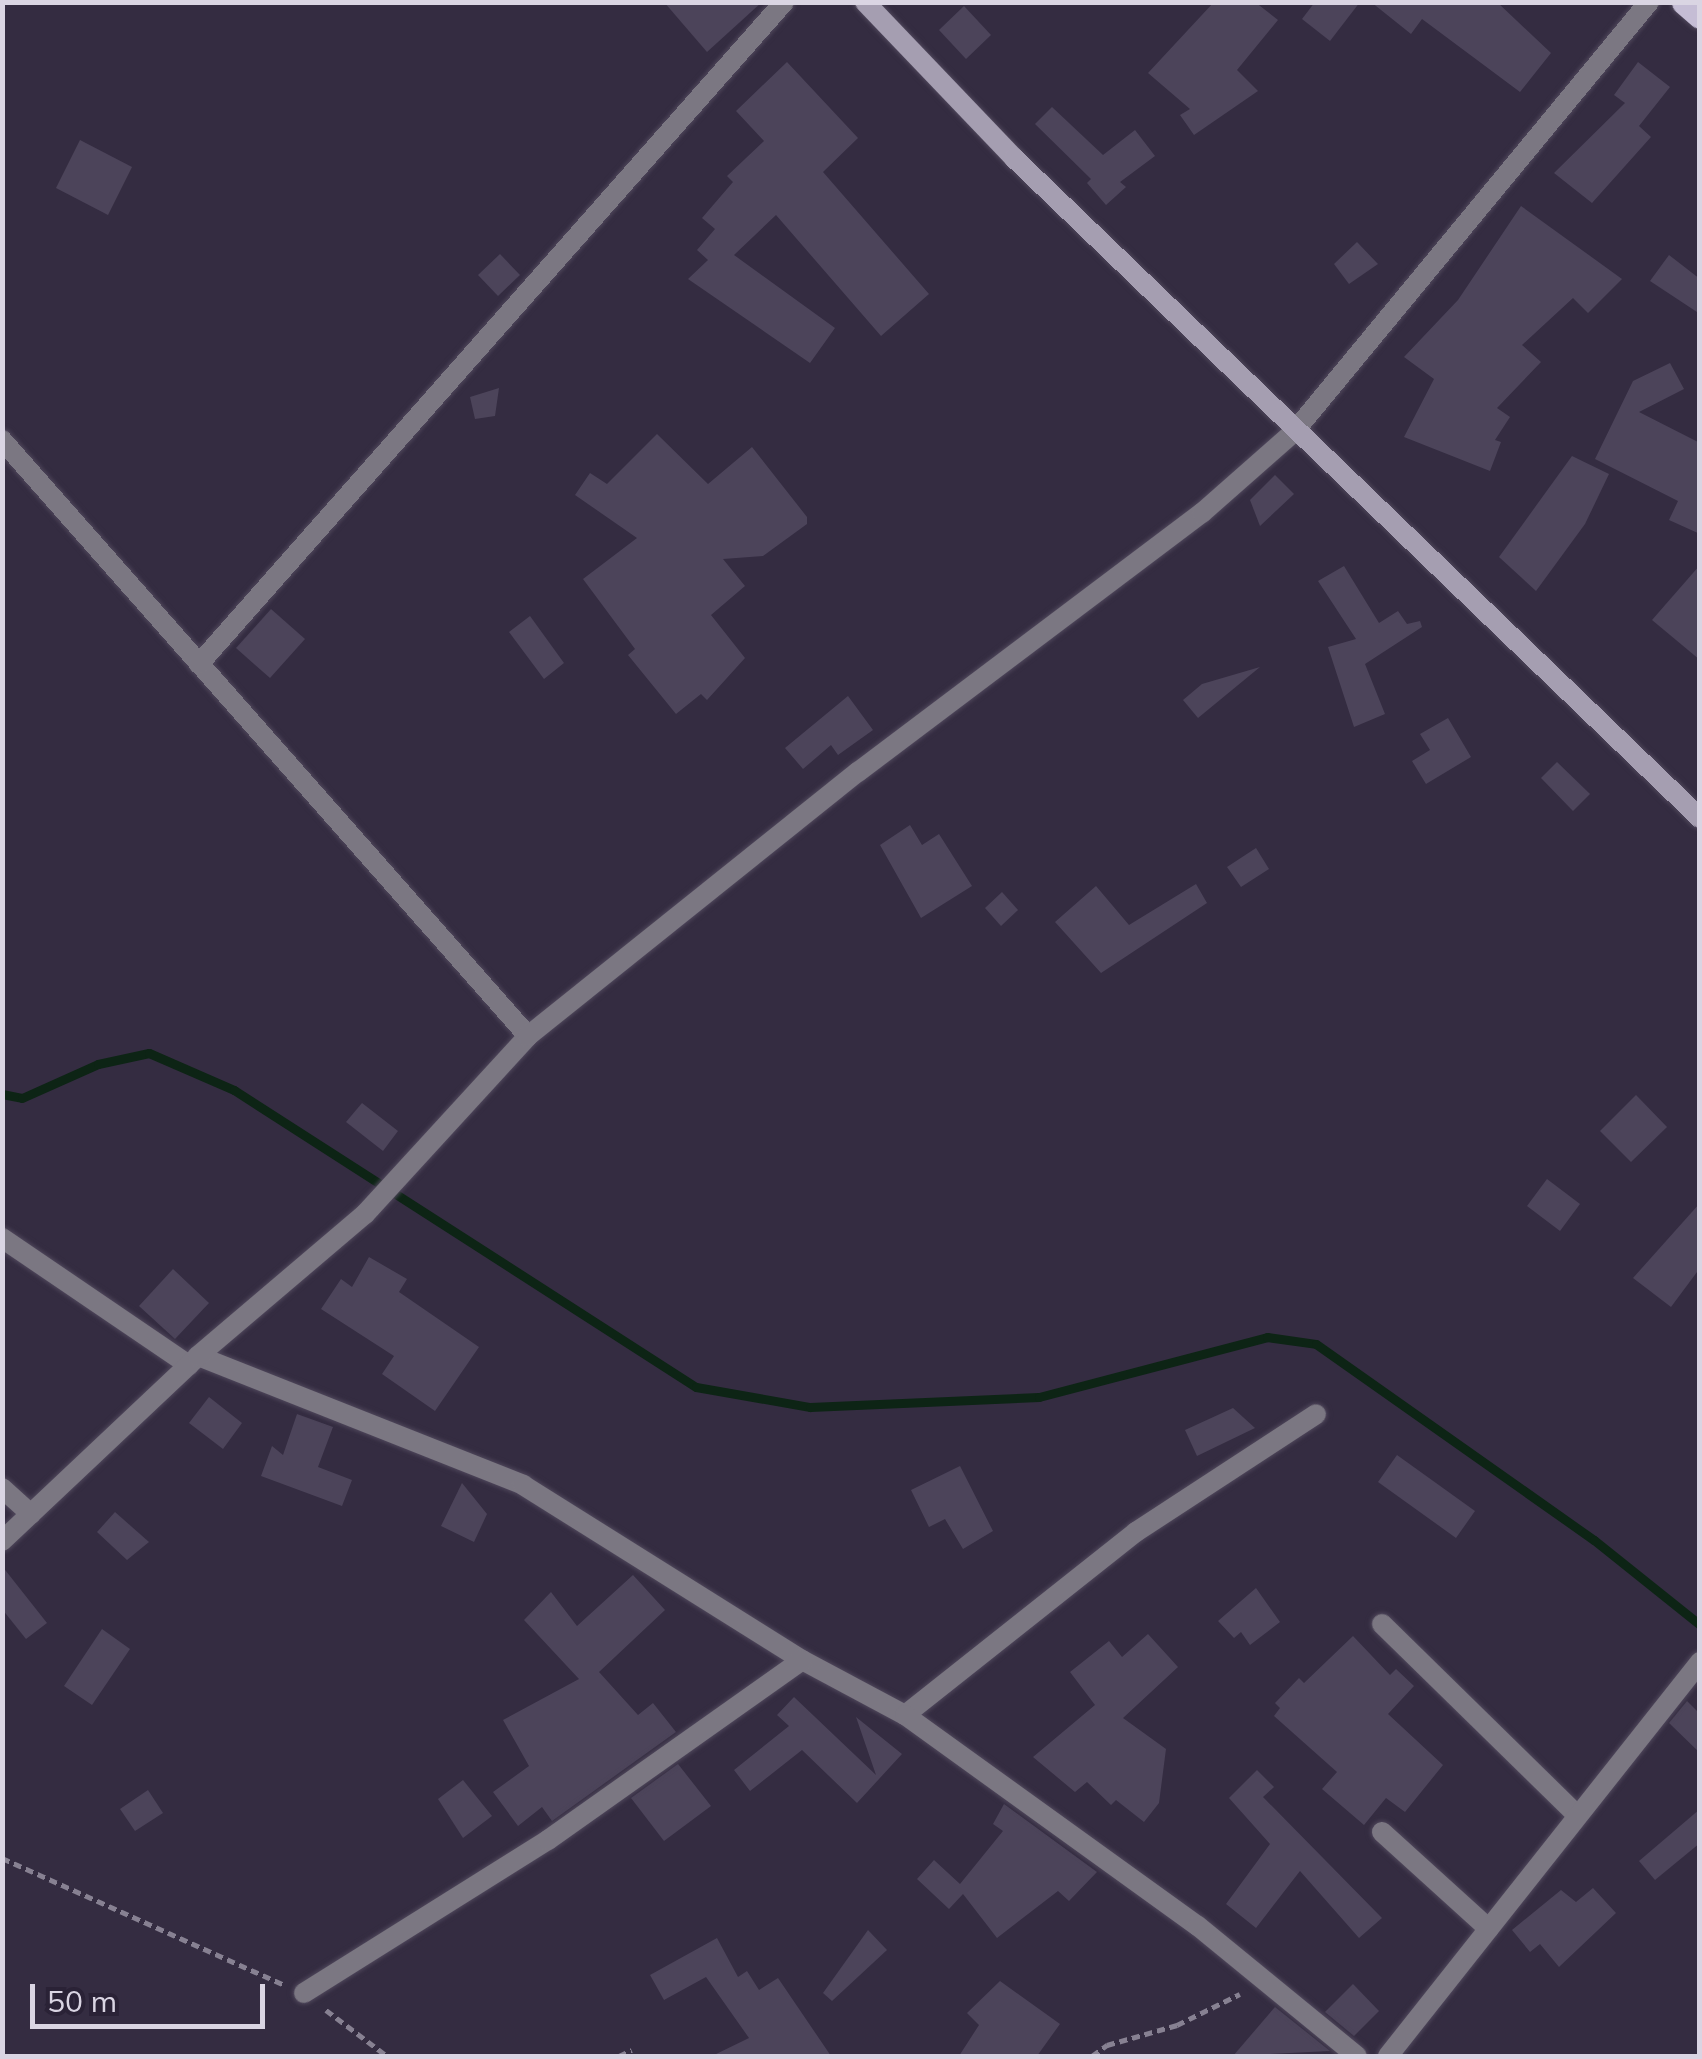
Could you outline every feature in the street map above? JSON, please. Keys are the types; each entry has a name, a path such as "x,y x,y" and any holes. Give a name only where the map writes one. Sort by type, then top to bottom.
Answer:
{"main road":[{"path":"865,2 1294,432 1700,818"},
{"path":"1684,2 1700,16"}],"street":[{"path":"200,664 784,2"},
{"path":"2,1540 194,1360 365,1214 528,1036 858,772 1202,513 1294,432 1649,2"},
{"path":"2,440 528,1036"},
{"path":"2,1238 194,1360 524,1485 802,1660 905,1715 1266,1982 1357,2056"},
{"path":"905,1715 1136,1532 1316,1414"},
{"path":"2,1488 31,1514"},
{"path":"1382,1624 1576,1814"},
{"path":"304,1993 548,1840 802,1660"},
{"path":"1388,2056 1700,1662"},
{"path":"1382,1832 1489,1929"}],"path":[{"path":"2,1858 304,1993 387,2056"},
{"path":"1092,2056 1266,1982"},
{"path":"619,2056 632,2050"}],"building":[{"path":"664,2 762,2 707,52"},
{"path":"1214,2 1255,2 1278,20 1237,70 1258,91 1194,135 1180,115 1190,109 1148,73"},
{"path":"1315,2 1360,2 1330,41 1302,19"},
{"path":"1371,2 1497,2 1551,53 1520,92 1422,19 1411,34"},
{"path":"964,6 991,35 966,59 939,30"},
{"path":"787,62 858,138 823,172 929,294 881,336 776,215 734,255 835,328 810,363 688,279 708,260 697,250 715,229 702,218 733,182 727,176 764,141 736,111"},
{"path":"1638,62 1670,87 1639,126 1651,137 1592,203 1554,173 1625,103 1614,95"},
{"path":"1052,107 1103,155 1135,130 1155,156 1120,182 1126,187 1106,205 1087,183 1091,179 1035,124"},
{"path":"80,140 132,167 108,215 56,188"},
{"path":"1521,206 1622,279 1588,313 1573,298 1522,345 1541,362 1497,408 1510,417 1495,440 1501,442 1490,471 1404,437 1434,379 1404,357 1458,300"},
{"path":"1357,242 1378,264 1349,284 1334,264"},
{"path":"500,254 520,275 498,296 478,275"},
{"path":"1669,255 1700,279 1700,314 1650,281"},
{"path":"1670,363 1684,389 1639,412 1700,443 1700,534 1669,520 1678,501 1595,459 1633,381"},
{"path":"499,388 495,416 475,419 470,397"},
{"path":"657,434 708,484 752,447 807,517 807,524 763,556 723,559 745,586 711,615 745,658 707,700 701,694 676,714 628,655 635,649 583,579 637,538 575,495 590,473 607,484"},
{"path":"1572,456 1609,474 1585,524 1536,591 1499,557"},
{"path":"1275,475 1294,494 1260,526 1250,500"},
{"path":"1700,565 1700,660 1652,620"},
{"path":"1344,566 1379,623 1398,611 1407,624 1420,621 1422,627 1365,664 1385,714 1354,727 1328,647 1356,639 1318,581"},
{"path":"271,609 305,639 270,678 236,648"},
{"path":"530,616 564,663 544,679 509,632"},
{"path":"1260,667 1198,718 1183,700 1202,684"},
{"path":"848,696 873,730 838,755 831,745 803,769 785,748"},
{"path":"1448,718 1471,757 1426,784 1412,761 1430,750 1420,734"},
{"path":"1557,762 1590,794 1573,811 1541,778"},
{"path":"910,825 922,845 939,834 972,886 921,918 880,845"},
{"path":"1256,848 1269,869 1241,887 1227,867"},
{"path":"1196,884 1207,903 1101,973 1055,922 1096,886 1129,925"},
{"path":"1002,892 1018,910 1001,926 985,908"},
{"path":"1636,1095 1667,1127 1631,1162 1600,1131"},
{"path":"362,1103 398,1131 383,1151 346,1122"},
{"path":"1547,1179 1580,1204 1560,1231 1527,1206"},
{"path":"1700,1203 1700,1268 1671,1307 1633,1278"},
{"path":"369,1257 407,1279 399,1292 479,1347 435,1411 382,1374 394,1356 321,1309 341,1279 352,1287"},
{"path":"173,1269 209,1303 175,1339 139,1306"},
{"path":"209,1397 242,1423 223,1449 189,1423"},
{"path":"1233,1408 1255,1428 1197,1456 1185,1430"},
{"path":"297,1414 333,1427 318,1467 352,1480 342,1506 261,1476 272,1446 283,1455"},
{"path":"1397,1455 1475,1511 1456,1538 1378,1482"},
{"path":"960,1466 993,1531 963,1549 945,1519 929,1527 911,1490"},
{"path":"462,1483 487,1514 474,1542 441,1526"},
{"path":"115,1512 149,1542 127,1560 97,1532"},
{"path":"2,1566 47,1623 26,1639 2,1609"},
{"path":"633,1575 665,1610 599,1672 638,1715 653,1703 676,1732 552,1821 542,1807 518,1826 493,1792 529,1766 503,1720 579,1679 524,1620 551,1592 577,1626"},
{"path":"1256,1588 1280,1622 1250,1645 1241,1632 1234,1638 1218,1621"},
{"path":"102,1629 130,1649 92,1705 64,1686"},
{"path":"1148,1634 1178,1667 1123,1718 1166,1749 1159,1803 1144,1822 1116,1800 1111,1805 1087,1782 1075,1792 1033,1757 1095,1705 1070,1672 1109,1641 1122,1657"},
{"path":"1353,1636 1390,1675 1396,1669 1414,1686 1388,1714 1443,1765 1405,1812 1386,1798 1364,1825 1322,1789 1337,1772 1274,1716 1280,1708 1275,1703 1299,1678 1304,1683"},
{"path":"794,1697 876,1775 856,1717 902,1754 857,1803 802,1750 750,1791 734,1770 789,1726 777,1715"},
{"path":"1687,1701 1700,1714 1700,1753 1669,1723"},
{"path":"678,1764 711,1806 664,1841 631,1798"},
{"path":"1257,1770 1274,1787 1263,1797 1382,1918 1359,1938 1300,1871 1256,1928 1226,1904 1270,1844 1229,1798"},
{"path":"463,1780 492,1816 463,1838 438,1799"},
{"path":"148,1790 163,1813 135,1831 120,1809"},
{"path":"1004,1804 1097,1872 1069,1901 1058,1891 997,1938 963,1894 949,1909 917,1879 934,1860 960,1884 1003,1831 993,1824"},
{"path":"1700,1809 1700,1843 1655,1880 1639,1861"},
{"path":"1593,1888 1616,1913 1559,1967 1540,1944 1530,1952 1512,1930 1561,1890 1576,1902"},
{"path":"868,1930 887,1950 832,2001 823,1993"},
{"path":"717,1938 738,1977 747,1971 759,1990 778,1978 831,2056 712,2056 749,2038 706,1977 664,2000 650,1975"},
{"path":"1000,1981 1060,2024 1037,2056 959,2056 979,2025 967,2013"},
{"path":"1353,1984 1379,2011 1354,2036 1325,2012"},
{"path":"1275,2007 1330,2051 1233,2056"}],"waterway":[{"path":"2,1094 22,1098 98,1064 149,1053 234,1090 696,1387 810,1407 1039,1397 1267,1337 1316,1344 1594,1540 1700,1625"}]}
